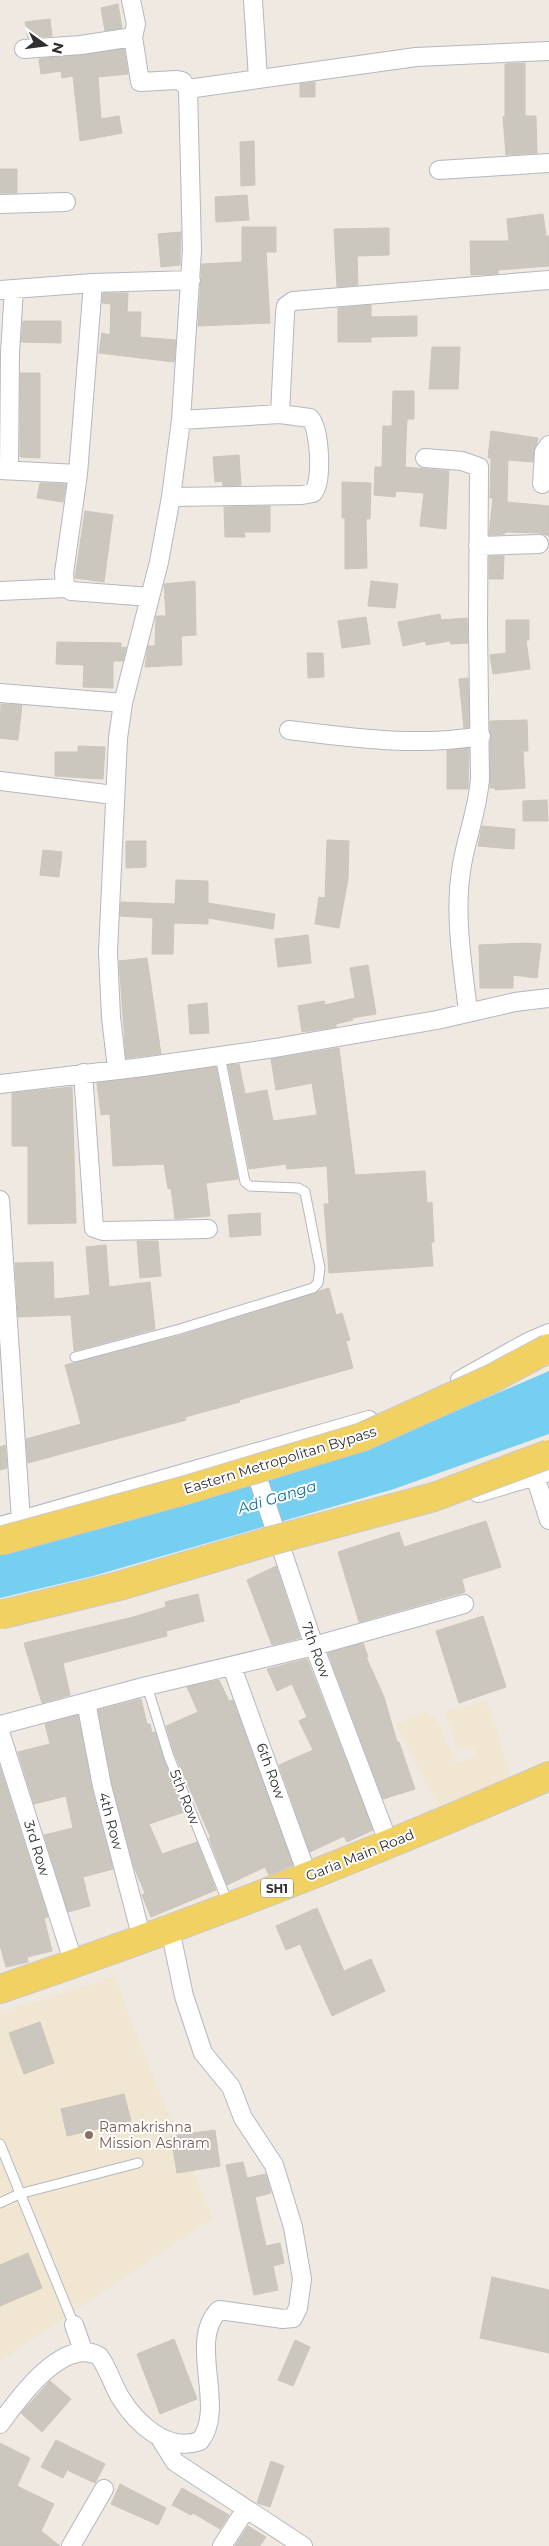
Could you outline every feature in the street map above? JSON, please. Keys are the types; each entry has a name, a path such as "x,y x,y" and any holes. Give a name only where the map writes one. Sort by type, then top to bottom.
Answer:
{"main road":[{"name":"Eastern Metropolitan Bypass","path":"0,1541 186,1490 362,1437 491,1379 549,1348"},
{"path":"0,1615 119,1586 274,1540 544,1468"},
{"name":"Garia Main Road","path":"0,1987 74,1964 308,1877 549,1776"}],"street":[{"path":"117,1069 111,1016 108,952 114,795 123,703 150,597 171,497 181,420 191,280 192,214 188,89 182,81 177,80 140,82 133,37 136,24 131,0"},
{"path":"253,0 258,79"},
{"path":"24,49 81,45 133,37"},
{"path":"188,89 416,57 549,51"},
{"path":"439,170 549,163"},
{"path":"0,204 66,202"},
{"path":"78,474 4,470 9,369 7,290 93,283 191,280"},
{"path":"280,414 285,313 286,306 293,301 549,280"},
{"path":"66,588 64,574 78,474 93,283"},
{"path":"171,497 302,495 313,492 317,487 319,461 315,423 305,415 280,414 181,420"},
{"path":"542,484 544,452 549,445"},
{"path":"425,458 462,461 479,467 478,627 481,736 479,800 461,869 459,887 459,936 468,1012"},
{"path":"478,546 538,544"},
{"path":"0,591 66,588 150,597"},
{"path":"0,693 123,703"},
{"path":"289,730 377,741 426,742 481,736"},
{"path":"0,781 114,795"},
{"path":"0,1084 220,1056 431,1021 468,1012 549,998"},
{"path":"83,1074 94,1228 103,1231 208,1229"},
{"path":"0,1200 5,1357 21,1521"},
{"path":"0,1526 386,1414 455,1383 528,1342 549,1333"},
{"name":"7th Row","path":"250,1454 314,1646 389,1844"},
{"path":"0,1627 282,1549 544,1468 549,1520"},
{"path":"0,1725 147,1686 314,1646 464,1604"},
{"name":"6th Row","path":"232,1667 308,1877"},
{"name":"4th Row","path":"86,1702 102,1786 142,1939"},
{"name":"3rd Row","path":"0,1732 74,1964"},
{"path":"160,2438 179,2445 191,2445 200,2442 205,2435 208,2427 209,2394 206,2343 210,2318 218,2310 282,2319 293,2318 298,2308 302,2279 293,2227 274,2165 243,2118 231,2087 203,2053 193,2030 170,1929"},
{"path":"74,2325 83,2350"},
{"path":"0,2424 26,2389 47,2369 65,2357 83,2350 99,2356 132,2414 160,2438 175,2462 303,2546"},
{"path":"71,2546 104,2488"},
{"path":"222,2546 246,2509"}],"lane":[{"path":"75,1357 227,1315 313,1288 318,1283 320,1268 305,1192 298,1188 250,1186 245,1182 220,1056"},
{"name":"5th Row","path":"147,1686 169,1757 229,1906"},
{"path":"0,2144 74,2325"},
{"path":"0,2203 19,2194 138,2163"}],"shaded area":[{"path":"485,1701 492,1714 511,1777 438,1806 396,1725 425,1711 437,1720 456,1763 478,1756 472,1747 458,1751 445,1712"},
{"name":"Ramakrishna Mission Ashram","path":"115,1976 143,2051 213,2218 0,2361 0,2013"}],"water":[{"name":"Adi Ganga","path":"549,1371 549,1434 394,1489 93,1576 0,1598 0,1551 42,1544 363,1451"}],"building":[{"path":"118,4 122,28 105,31 101,8"},
{"path":"50,19 52,36 28,38 25,22"},
{"path":"124,49 128,74 98,77 101,119 119,116 122,133 80,141 73,76 62,78 61,71 41,74 39,59"},
{"path":"525,63 525,116 536,116 537,153 506,155 503,117 505,116 505,64"},
{"path":"315,82 315,97 300,97 300,84"},
{"path":"254,141 255,185 241,186 240,142"},
{"path":"0,169 17,169 17,193 0,193"},
{"path":"247,195 249,220 216,222 215,197"},
{"path":"543,214 546,236 549,236 549,266 498,270 498,274 471,275 470,241 509,241 507,219"},
{"path":"242,227 276,227 276,252 266,252 270,323 198,326 202,264 242,262"},
{"path":"389,228 389,255 357,256 358,285 337,287 334,229"},
{"path":"181,232 180,265 161,267 158,234"},
{"path":"103,293 128,293 127,312 141,312 140,337 176,340 174,362 99,353 102,333 110,335 111,304 102,303"},
{"path":"371,305 371,317 417,316 417,336 371,337 371,342 338,342 338,308"},
{"path":"23,321 61,321 61,343 21,342"},
{"path":"432,347 460,347 458,389 429,389"},
{"path":"20,373 40,373 40,458 20,457"},
{"path":"393,391 414,391 414,419 407,419 405,467 449,471 446,529 420,526 424,493 396,491 395,497 374,495 375,467 382,467 383,426 392,426"},
{"path":"491,431 538,438 533,462 508,460 507,502 549,506 549,536 539,533 505,532 505,534 489,535 493,498 490,498 491,458 488,458"},
{"path":"239,455 241,485 223,486 222,481 215,482 213,457"},
{"path":"342,482 371,483 370,519 366,519 367,568 345,569 345,518 342,518"},
{"path":"40,483 66,484 63,502 37,498"},
{"path":"270,506 270,532 244,532 245,537 225,537 224,507"},
{"path":"85,511 113,515 104,582 75,578"},
{"path":"489,556 504,556 503,579 489,579"},
{"path":"195,581 196,635 181,636 182,665 145,667 148,646 155,646 156,616 166,616 164,584"},
{"path":"371,581 398,584 395,608 368,606"},
{"path":"440,614 441,620 467,618 468,643 451,644 450,641 426,645 426,641 403,646 398,622"},
{"path":"366,617 370,644 342,648 338,621"},
{"path":"506,620 529,620 529,640 526,640 530,669 493,674 490,655 506,653"},
{"path":"57,642 121,643 121,648 126,647 123,661 113,661 113,688 83,687 84,665 56,664"},
{"path":"307,653 323,653 324,677 308,678"},
{"path":"468,678 469,727 464,728 459,679"},
{"path":"1,704 22,705 18,740 0,738"},
{"path":"527,720 528,751 523,751 525,788 495,790 495,788 490,788 490,721"},
{"path":"78,746 105,747 103,779 55,776 55,752 78,752"},
{"path":"469,748 468,789 447,789 447,750"},
{"path":"547,800 548,821 523,821 523,801"},
{"path":"482,826 515,829 514,849 478,846"},
{"path":"327,840 349,841 348,879 339,928 315,924 319,897 325,898"},
{"path":"126,841 146,841 146,867 126,868"},
{"path":"43,850 62,852 59,877 40,875"},
{"path":"176,880 208,881 208,903 275,914 273,929 208,918 208,924 174,923 173,954 152,954 153,918 120,916 121,902 175,904"},
{"path":"308,935 311,963 278,967 275,939"},
{"path":"541,944 537,978 513,975 513,988 480,988 479,945"},
{"path":"147,958 161,1054 126,1058 119,961"},
{"path":"368,965 376,1014 352,1018 353,1020 336,1024 336,1027 302,1032 298,1006 324,1001 325,1005 355,998 350,968"},
{"path":"207,1003 209,1033 190,1034 188,1005"},
{"path":"339,1048 355,1175 425,1171 427,1203 432,1202 434,1242 431,1242 433,1266 329,1273 324,1204 329,1204 327,1166 287,1169 286,1164 249,1169 228,1065 239,1064 245,1094 267,1090 273,1121 317,1115 312,1083 276,1090 271,1059"},
{"path":"216,1067 238,1179 206,1183 210,1216 175,1219 171,1188 168,1189 164,1164 113,1166 110,1114 101,1115 97,1083"},
{"path":"72,1087 76,1223 28,1224 28,1146 12,1146 12,1093"},
{"path":"260,1213 261,1235 230,1237 228,1215"},
{"path":"137,1241 158,1241 161,1276 140,1278"},
{"path":"106,1245 109,1287 150,1282 155,1329 74,1351 71,1315 18,1317 15,1263 53,1262 54,1299 90,1295 86,1247"},
{"path":"329,1288 336,1315 342,1313 350,1340 346,1341 353,1368 239,1400 240,1402 185,1417 186,1420 28,1463 26,1439 81,1424 65,1365 182,1335"},
{"path":"5,1445 7,1468 0,1470 0,1447"},
{"path":"486,1521 501,1567 462,1579 465,1592 359,1622 338,1552 399,1532 404,1547"},
{"path":"276,1566 300,1638 272,1645 247,1580"},
{"path":"198,1594 204,1621 166,1631 167,1636 63,1663 70,1695 42,1703 24,1643 133,1617 166,1607 165,1602"},
{"path":"483,1616 506,1687 459,1703 436,1631"},
{"path":"363,1643 368,1657 366,1657 384,1697 397,1742 399,1742 415,1789 383,1799 328,1653"},
{"path":"307,1659 373,1830 347,1842 344,1836 310,1852 279,1765 313,1750 299,1721 307,1717 292,1684 277,1691 267,1669"},
{"path":"219,1680 229,1701 233,1700 293,1865 269,1875 265,1867 227,1885 209,1838 211,1838 175,1755 166,1726 198,1712 187,1687"},
{"path":"141,1699 147,1724 150,1724 152,1733 155,1732 184,1812 149,1824 162,1854 197,1842 216,1890 151,1917 142,1895 145,1893 134,1867 112,1784 98,1710"},
{"path":"78,1715 92,1789 113,1869 83,1877 90,1906 68,1912 44,1835 73,1828 66,1796 34,1804 18,1752 50,1744 45,1724"},
{"path":"0,1767 48,1917 44,1918 52,1951 27,1957 28,1962 6,1967 0,1945"},
{"path":"317,1908 344,1971 371,1959 385,1991 332,2016 300,1944 286,1950 276,1926"},
{"path":"40,2022 54,2063 24,2074 9,2033"},
{"path":"124,2094 131,2121 67,2136 61,2109"},
{"path":"215,2130 220,2166 177,2173 171,2136"},
{"path":"243,2162 247,2178 266,2174 271,2193 255,2197 266,2246 280,2243 284,2263 273,2266 278,2290 254,2295 226,2165"},
{"path":"28,2253 42,2288 0,2306 0,2265"},
{"path":"492,2277 549,2290 549,2353 480,2338"},
{"path":"174,2339 197,2399 160,2414 137,2354"},
{"path":"295,2340 310,2347 293,2386 278,2380"},
{"path":"50,2381 71,2399 42,2432 21,2413"},
{"path":"56,2440 105,2464 95,2483 67,2470 63,2478 41,2467"},
{"path":"0,2443 30,2458 17,2486 54,2504 41,2531 60,2546 0,2546"},
{"path":"271,2461 284,2466 270,2507 257,2503"},
{"path":"120,2484 166,2508 158,2525 111,2504"},
{"path":"182,2488 229,2515 220,2529 193,2513 191,2515 172,2505"},
{"path":"248,2526 266,2537 260,2546 235,2546"}],"place":[{"name":"Ramakrishna Mission Ashram","path":"89,2135"}]}
